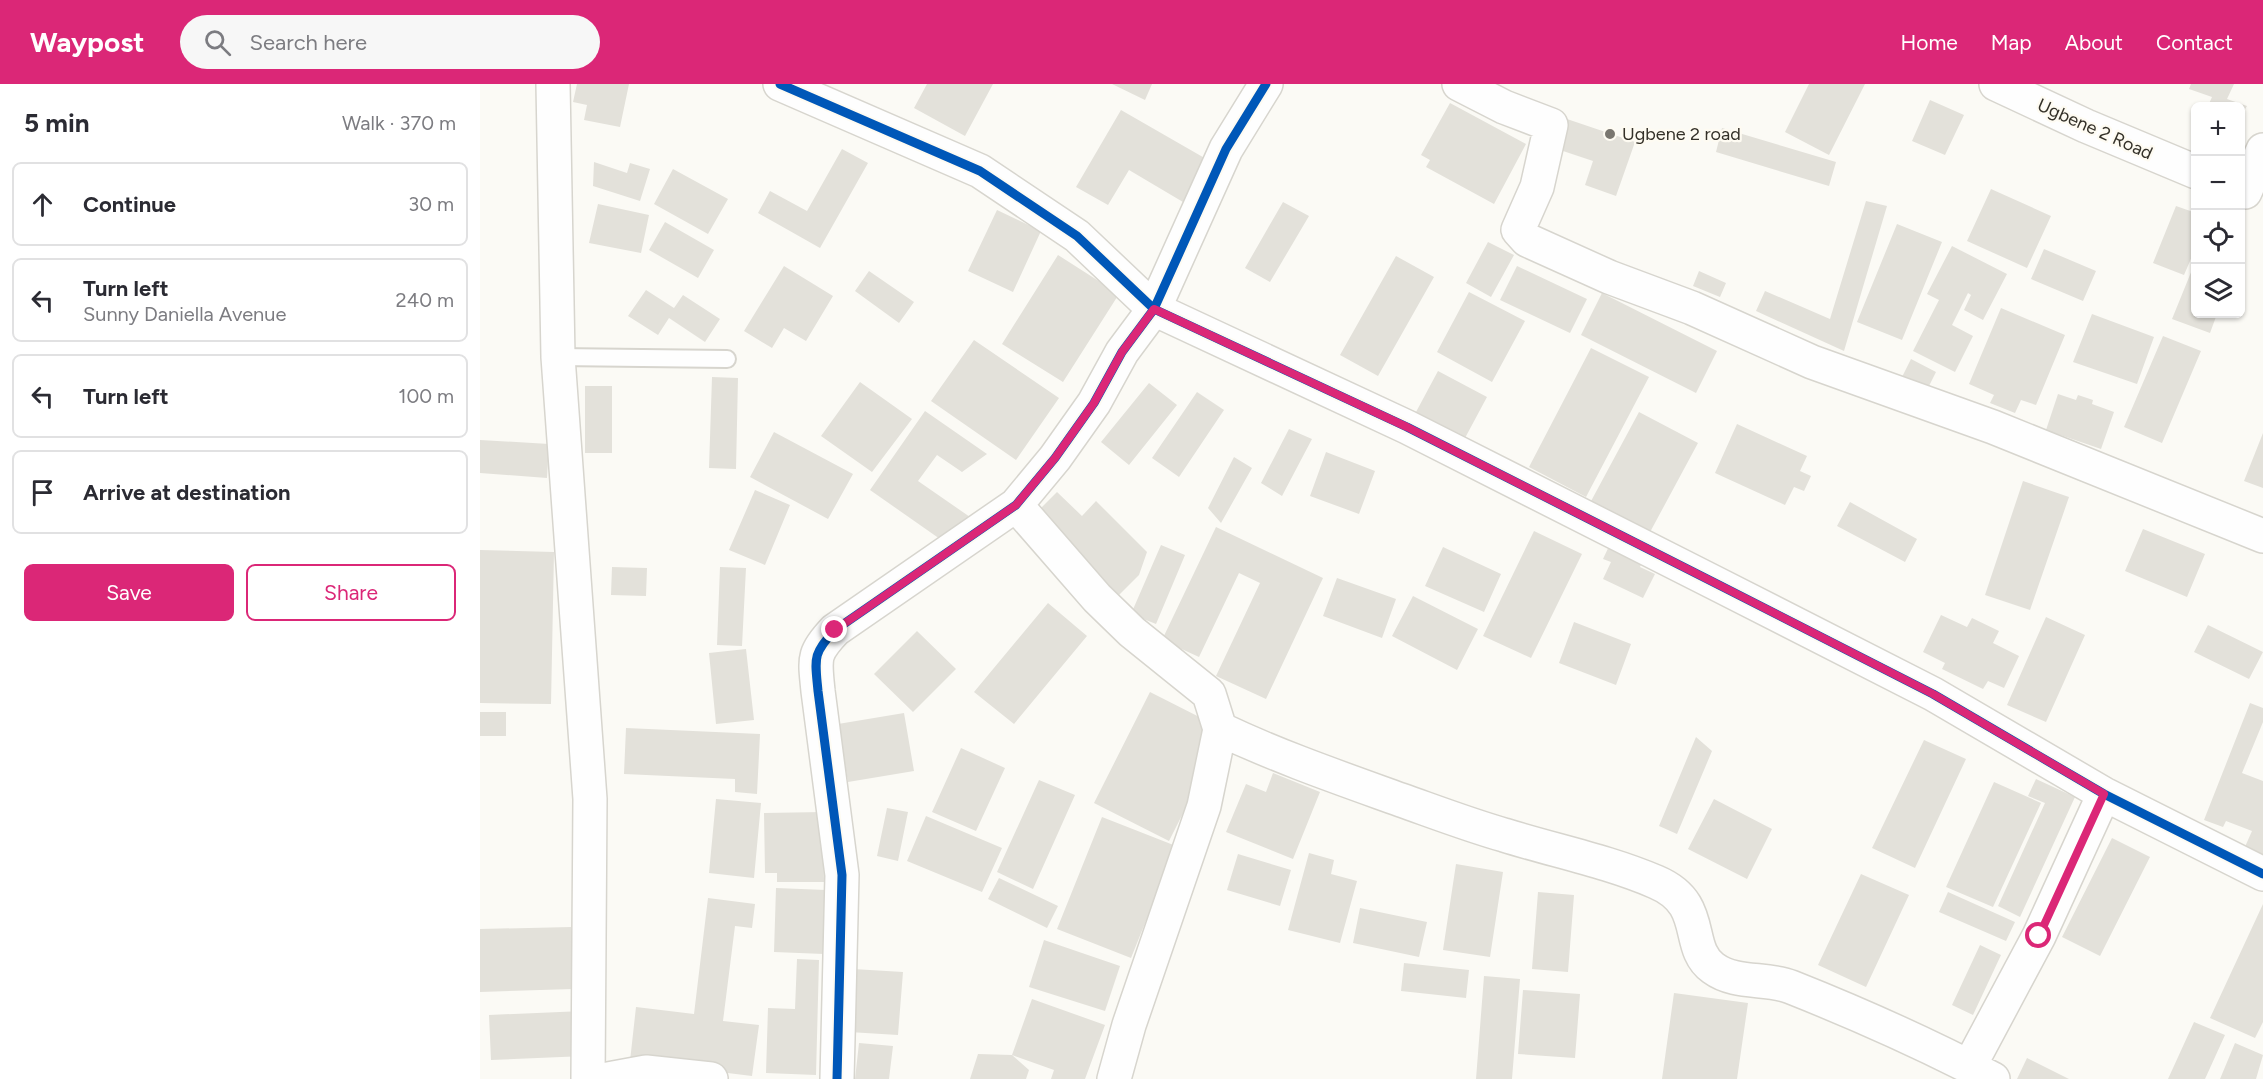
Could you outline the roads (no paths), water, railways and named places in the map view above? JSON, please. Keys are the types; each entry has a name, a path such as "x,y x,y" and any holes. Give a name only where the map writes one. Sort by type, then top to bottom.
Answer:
{"street":[{"path":"553,84 558,357 590,799 588,1079"},
{"path":"780,84 980,171 1077,236 1154,309 1407,427 1732,591 1933,694 2104,794 2263,874"},
{"path":"837,1079 842,875 818,691 816,666 819,647 835,630 1016,505 1081,421 1122,352 1154,309 1226,148 1266,84"},
{"path":"1459,84 1504,107 1551,125 1537,187 1518,230 1527,240 1609,277 1692,308 1812,362 1993,427 2263,536"},
{"name":"Ugbene 2 Road","path":"1996,84 2086,126 2191,170"},
{"path":"2250,194 2263,150"},
{"path":"1016,505 1111,612 1167,662 1209,693 1220,729 1204,806 1129,1025 1114,1079"},
{"path":"1220,729 1275,755 1388,795 1503,835 1623,868 1659,883 1678,894 1688,908 1701,955 1713,968 1736,979 1788,986 1981,1073 2039,936 2104,794"},
{"path":"608,1079 646,1072 711,1079"}],"lane":[{"path":"558,357 727,359"}],"place":[{"name":"Ugbene 2 road","path":"1610,134"}]}
